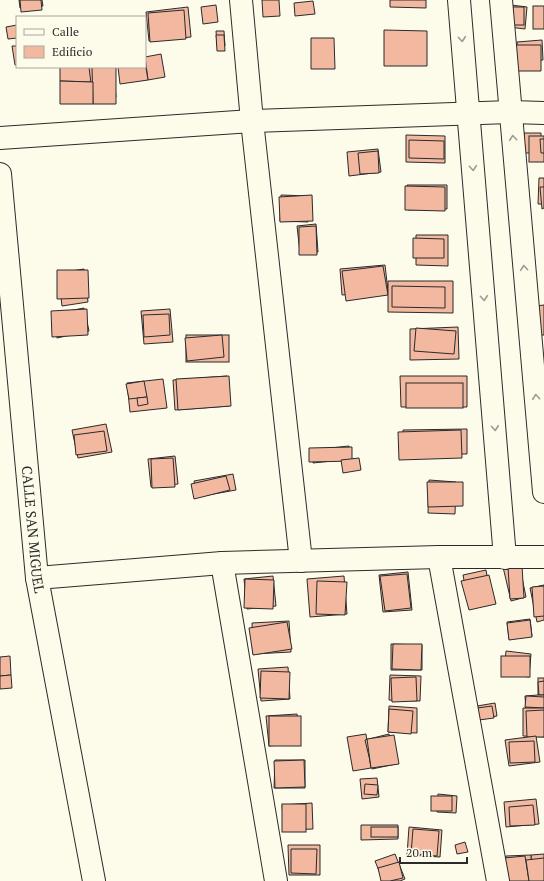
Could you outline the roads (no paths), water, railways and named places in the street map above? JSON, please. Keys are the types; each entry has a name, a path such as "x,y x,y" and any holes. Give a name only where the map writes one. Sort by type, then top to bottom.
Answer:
{"street":[{"path":"241,0 252,121 300,561"},
{"path":"459,0 505,558"},
{"path":"501,0 544,492"},
{"path":"0,138 252,121 511,112 544,113"},
{"name":"CALLE SAN MIGUEL","path":"0,174 38,578 94,881"},
{"path":"439,557 498,881"},
{"path":"38,578 222,563 439,557 544,557"},
{"path":"222,563 276,881"}]}
